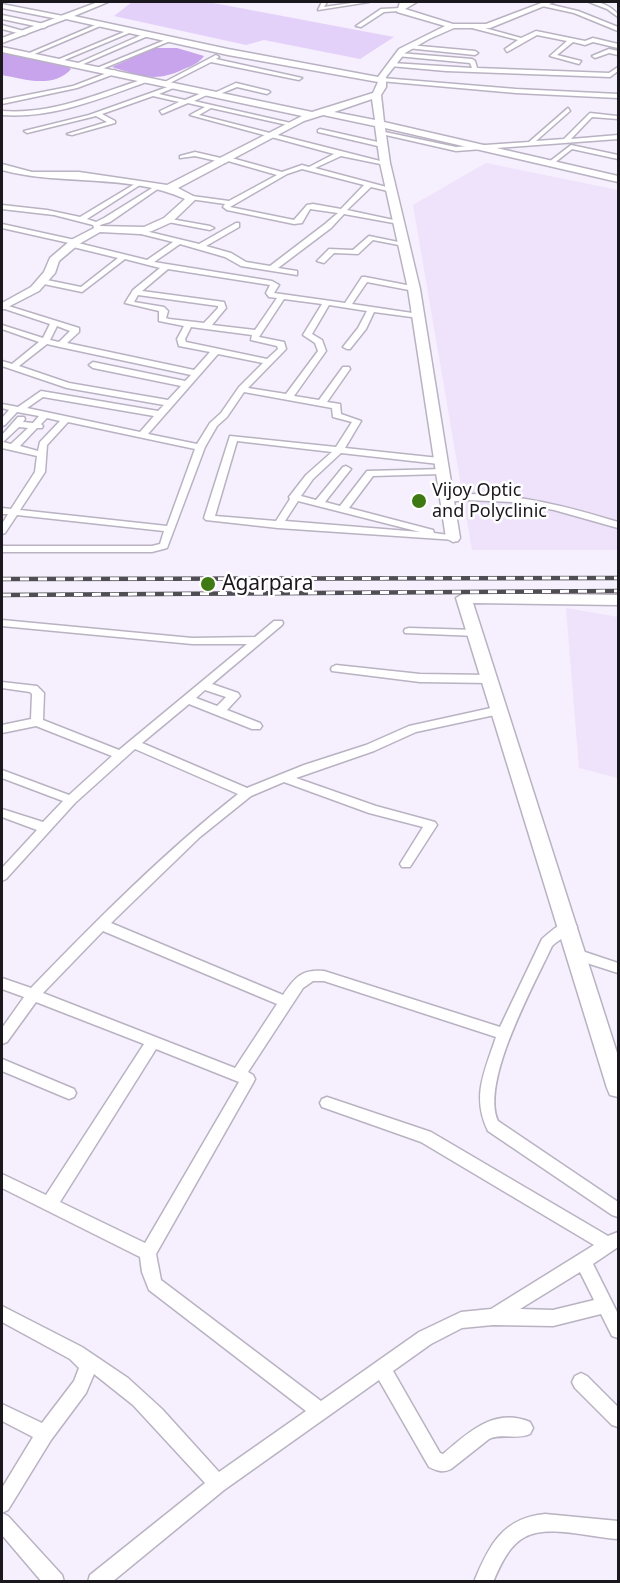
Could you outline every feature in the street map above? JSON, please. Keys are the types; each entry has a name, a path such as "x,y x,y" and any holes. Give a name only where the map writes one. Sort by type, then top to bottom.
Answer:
{"street":[{"path":"2,42 104,2"},
{"path":"324,2 320,9 366,2"},
{"path":"391,2 453,26 474,27 487,26 547,3 618,29"},
{"path":"359,26 385,9 401,7 413,2"},
{"path":"576,12 592,2 609,8 618,16"},
{"path":"2,6 102,24 228,52 382,80 618,96"},
{"path":"2,11 11,8"},
{"path":"2,17 44,26"},
{"path":"30,54 102,24"},
{"path":"2,307 35,289 54,260 73,243 164,187 227,160 311,115 376,95 382,87 382,80 399,55 409,47 453,26"},
{"path":"2,27 25,33"},
{"path":"474,27 522,40"},
{"path":"60,60 131,31"},
{"path":"507,50 536,33 585,44 593,40 618,46"},
{"path":"79,64 148,34"},
{"path":"100,69 172,39"},
{"path":"571,41 553,56 579,62"},
{"path":"2,42 30,54 311,115"},
{"path":"595,56 618,46"},
{"path":"409,47 475,53"},
{"path":"609,51 618,53"},
{"path":"164,84 228,52"},
{"path":"399,55 472,61 475,70"},
{"path":"210,60 298,78 285,83 240,73"},
{"path":"392,65 525,74 618,76"},
{"path":"610,75 618,69"},
{"path":"252,76 260,71"},
{"path":"2,102 75,87 116,72"},
{"path":"2,123 147,80"},
{"path":"162,112 236,85 267,92"},
{"path":"27,131 97,114 175,86"},
{"path":"124,88 292,124"},
{"path":"376,95 383,155 393,190 419,316 446,499 447,538"},
{"path":"209,106 193,115 340,154 383,155"},
{"path":"531,141 568,110"},
{"path":"323,112 380,128 488,147 618,179"},
{"path":"2,113 20,116"},
{"path":"70,134 113,122 97,114"},
{"path":"567,139 590,115 618,119"},
{"path":"610,125 618,119"},
{"path":"320,131 383,155"},
{"path":"596,138 603,131"},
{"path":"488,147 531,141 618,137"},
{"path":"313,139 383,155"},
{"path":"551,163 571,147 618,157"},
{"path":"182,157 195,154 284,174"},
{"path":"309,169 340,154"},
{"path":"2,167 32,175 79,175 140,183 164,187 192,198 230,203"},
{"path":"393,190 298,167 226,207 294,222 299,221 305,209 310,206 399,222"},
{"path":"82,219 140,183"},
{"path":"272,269 345,211 355,195 370,184"},
{"path":"140,231 168,220 192,198"},
{"path":"2,207 82,219 97,227 140,231 222,253 244,264 294,273"},
{"path":"168,220 210,228"},
{"path":"200,247 236,225"},
{"path":"2,226 166,267 272,283 275,285 270,293 282,296 419,316"},
{"path":"321,261 332,251 356,252 372,238 404,244"},
{"path":"148,263 178,242"},
{"path":"42,281 82,290 125,256"},
{"path":"166,267 136,292 129,302 131,305 161,309 164,311 162,319 256,333"},
{"path":"348,305 365,279 414,289"},
{"path":"136,292 221,304 222,308 206,326"},
{"path":"2,549 159,548 166,544 200,447 213,425 224,415 242,389 283,346 255,340 256,333 282,296"},
{"path":"289,396 322,351 319,342 307,335 327,302"},
{"path":"2,307 76,330 60,345"},
{"path":"347,346 362,329 372,309"},
{"path":"6,366 45,341 55,323"},
{"path":"189,323 181,339 182,344 270,362"},
{"path":"2,327 60,345 195,373"},
{"path":"141,436 216,351"},
{"path":"93,365 185,384"},
{"path":"6,366 83,388 170,403"},
{"path":"322,402 346,369"},
{"path":"242,389 337,406 336,415 357,421 339,450 316,469 294,497 278,525"},
{"path":"2,423 41,394 160,414"},
{"path":"2,406 200,447"},
{"path":"2,440 17,424 21,410"},
{"path":"13,448 45,415"},
{"path":"2,531 7,512 40,472 42,465 40,454 43,444 66,420"},
{"path":"17,424 56,429"},
{"path":"440,466 339,450 286,446 238,438 232,440 209,518 447,538"},
{"path":"2,445 40,454"},
{"path":"343,509 370,473 440,466"},
{"path":"319,504 346,470"},
{"path":"446,499 483,495 528,501 618,525"},
{"path":"294,497 447,538"},
{"path":"7,512 171,529"},
{"path":"618,600 465,598 570,927 576,954 618,1088"},
{"path":"2,623 192,640 256,640"},
{"path":"2,876 71,800 120,755 278,623"},
{"path":"409,631 476,633"},
{"path":"336,669 420,678 490,679"},
{"path":"2,685 38,693 37,722"},
{"path":"204,685 234,696 218,712"},
{"path":"188,699 256,726"},
{"path":"2,1038 33,995 161,865 247,793 370,748 413,729 500,710"},
{"path":"2,729 37,722 120,755"},
{"path":"134,744 247,793"},
{"path":"2,774 71,800"},
{"path":"284,778 373,810 431,825 406,864"},
{"path":"2,813 46,828"},
{"path":"102,925 286,1002"},
{"path":"570,927 556,934 547,943 504,1034 487,1095 487,1118 493,1126 618,1210"},
{"path":"576,954 618,968"},
{"path":"238,1075 286,1002 305,978 317,975 504,1034"},
{"path":"2,982 248,1079 148,1253 150,1272 155,1285 320,1411"},
{"path":"50,1203 153,1042"},
{"path":"2,1065 69,1093"},
{"path":"327,1103 426,1137 613,1242 493,1317"},
{"path":"2,1181 148,1253"},
{"path":"583,1261 618,1330"},
{"path":"97,1581 218,1484 320,1411 448,1325 461,1320 493,1317 553,1318 607,1305"},
{"path":"2,1314 110,1372 134,1394 218,1484"},
{"path":"2,1504 45,1434 80,1388 88,1367 84,1359"},
{"path":"383,1370 435,1461 440,1464 445,1463 489,1429 524,1428"},
{"path":"581,1382 618,1419"},
{"path":"2,1412 45,1434"},
{"path":"2,1522 55,1581"},
{"path":"483,1581 504,1543 525,1527 541,1524 618,1530"}],"shaded area":[{"path":"132,2 208,2 394,37 360,59 264,40 246,45 114,16"},
{"path":"154,48 177,48 204,56 190,67 165,76 148,77 112,67"},
{"path":"2,50 64,64 71,69 56,79 47,81 2,75"},
{"path":"486,163 618,190 618,550 472,550 413,205"},
{"path":"566,608 618,617 618,778 579,768"}],"railway":[{"path":"2,579 618,578"},
{"path":"2,595 618,591"}],"place":[{"name":"Vijoy Optic and Polyclinic","path":"419,501"},
{"name":"Agarpara","path":"208,584"}]}
